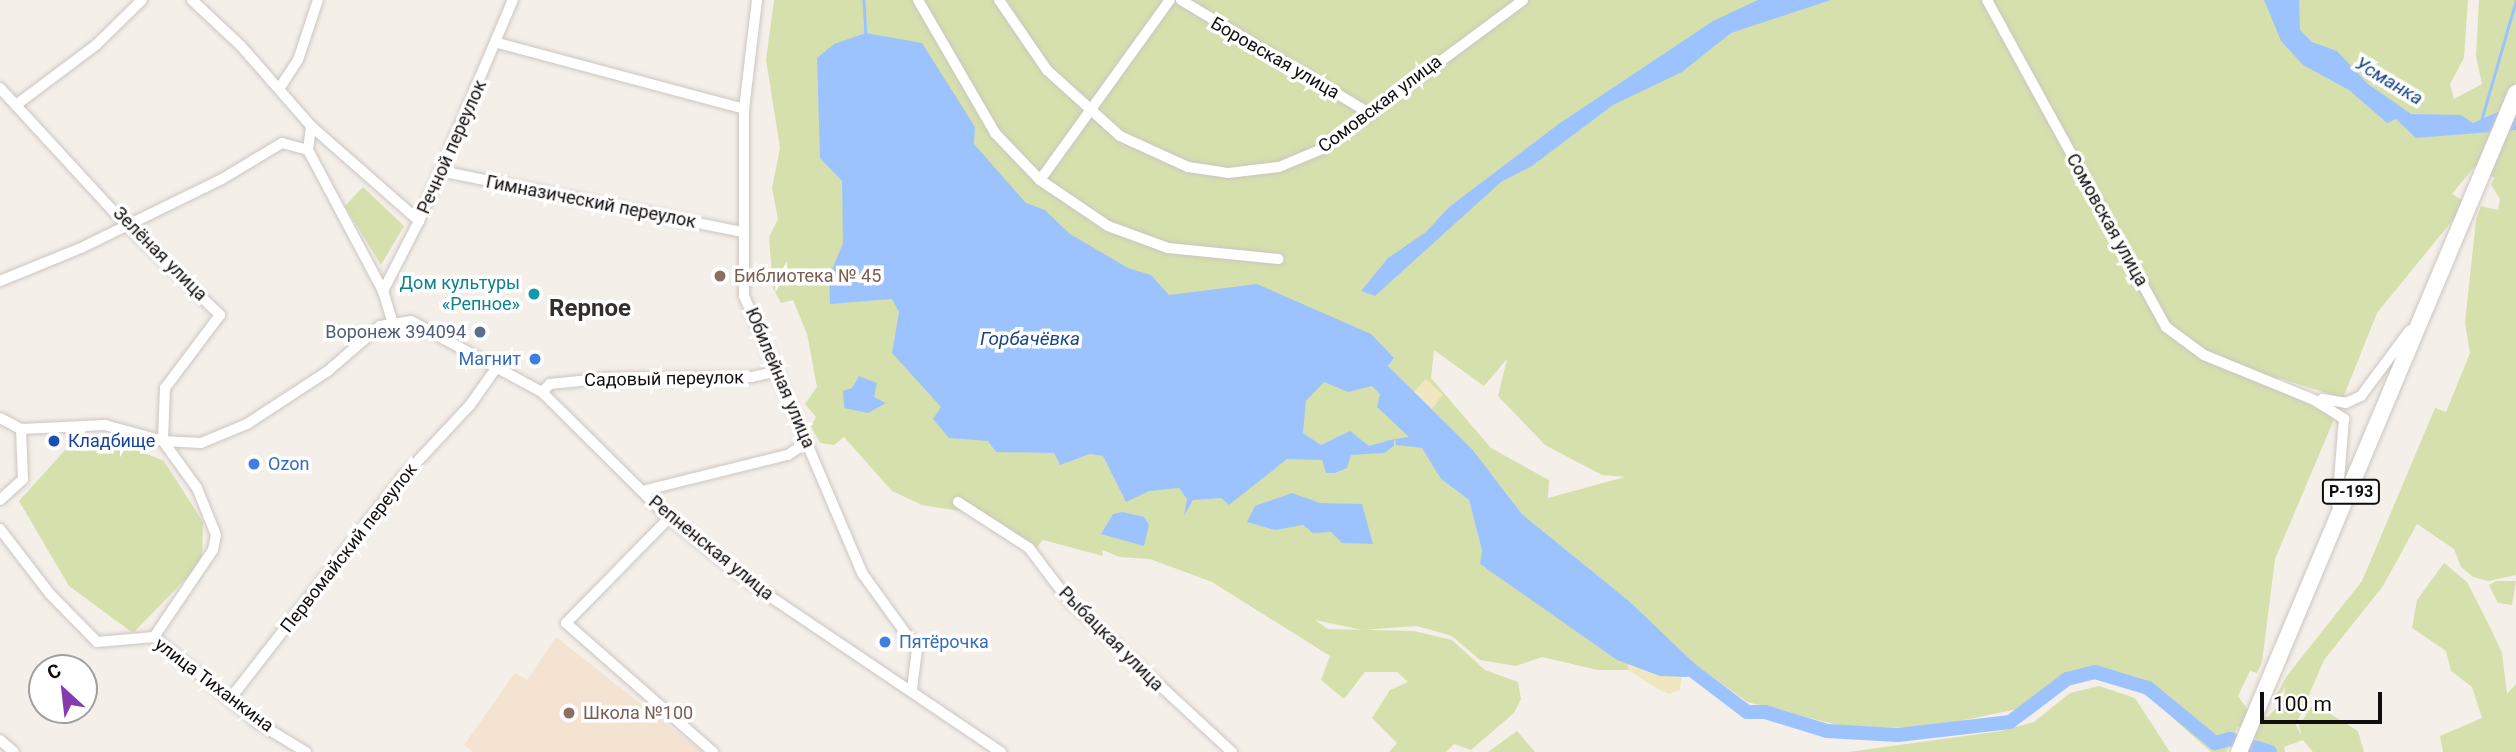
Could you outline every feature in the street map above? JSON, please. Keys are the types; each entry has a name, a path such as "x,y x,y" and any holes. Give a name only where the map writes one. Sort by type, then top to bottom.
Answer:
{"highway":[{"name":"Р-193","path":"2239,752 2330,542 2516,93"}],"street":[{"path":"16,105 96,45 142,0"},
{"path":"192,0 312,126 419,221"},
{"path":"279,89 298,60 318,0"},
{"name":"Речной переулок","path":"383,291 419,221 498,43 513,0"},
{"name":"Юбилейная улица","path":"757,0 744,109 744,296 862,573 917,649 912,689"},
{"path":"918,0 995,133 1040,180 1108,226 1151,243 1199,256 1278,259"},
{"name":"Сомовская улица","path":"999,0 1047,70 1091,114 1156,155 1202,170 1241,173 1308,156 1371,114 1517,1"},
{"path":"1040,180 1091,114 1170,0"},
{"name":"Боровская улица","path":"1181,0 1371,114"},
{"name":"Сомовская улица","path":"1987,0 2166,327 2204,355 2279,385"},
{"path":"498,43 744,109"},
{"name":"Зелёная улица","path":"0,88 127,226 220,314 166,388 163,441"},
{"path":"0,418 21,429 105,425 163,441 201,443 247,424 393,320 383,291 307,150 312,126"},
{"path":"0,281 127,226 282,143 307,150"},
{"name":"Гимназический переулок","path":"440,171 743,232"},
{"path":"2279,385 2335,402 2358,399 2392,359 2437,283"},
{"name":"Репненская улица","path":"393,320 411,321 497,367 546,388 669,518 826,638 912,689 1001,752"},
{"name":"Первомайский переулок","path":"229,699 401,479 470,405 497,367"},
{"name":"Садовый переулок","path":"546,388 609,378 752,377 778,371"},
{"path":"2279,385 2338,413 2345,422 2344,468 2330,542"},
{"path":"0,500 23,479 21,429"},
{"path":"154,637 213,550 216,535 197,488 163,441"},
{"path":"642,491 788,455 807,443"},
{"name":"Рыбацкая улица","path":"958,502 1030,548 1070,602 1232,752"},
{"path":"669,518 566,623 713,752"},
{"name":"улица Тиханкина","path":"0,529 50,594 97,642 154,637 229,699 306,752"},
{"path":"0,740 14,752"}],"shaded area":[{"name":"Школа №100","path":"556,637 702,752 473,752 464,745 515,673 527,680"}],"green space":[{"path":"774,0 2468,0 2464,58 2450,84 2454,99 2482,84 2476,56 2479,0 2516,0 2516,575 2488,581 2473,577 2461,567 2454,549 2417,524 2383,586 2324,660 2296,725 2301,735 2299,725 2317,699 2328,701 2329,713 2358,731 2364,752 2313,752 2303,740 2284,747 2285,752 2256,752 2259,741 2238,726 2226,752 2211,752 2148,696 2094,668 2069,674 2023,708 1930,727 1849,728 1747,702 1685,657 1629,601 1522,514 1472,449 1431,409 1443,395 1406,433 1427,453 1441,479 1469,500 1482,551 1617,660 1628,661 1628,670 1598,670 1542,657 1516,666 1480,660 1452,636 1417,626 1365,630 1414,631 1452,640 1485,670 1518,682 1521,699 1514,713 1471,750 1454,744 1446,752 1389,752 1397,743 1372,718 1390,690 1408,682 1397,672 1365,672 1344,699 1321,680 1330,656 1212,582 1150,559 1120,557 1102,550 1103,556 1043,540 1036,548 990,516 922,505 892,491 844,437 834,445 820,443 811,426 816,417 805,404 817,387 807,334 793,300 781,303 773,288 769,237 778,219 772,188 780,148 766,60","holes":["2475,166 2494,178 2491,185 2500,199 2498,210 2481,206 2476,220 2465,323 2470,353 2446,412 2435,408 2362,581 2286,677 2273,701 2278,702 2285,686 2284,699 2268,717 2247,709 2238,696 2250,671 2257,673 2262,662 2275,559 2335,417 2274,388 2278,378 2343,398 2377,313 2456,216 2462,200 2452,194","1434,350 1484,386 1507,359 1498,396 1545,445 1602,475 1625,477 1548,498 1549,480 1491,448 1431,378","1315,620 1362,630 1328,629"]},
{"path":"363,187 404,226 381,265 345,206"},
{"path":"107,437 164,461 203,522 202,562 133,633 69,586 19,501 76,438"},
{"path":"2444,563 2467,582 2491,629 2502,653 2507,694 2516,684 2516,752 2443,752 2440,736 2482,718 2472,687 2451,671 2446,651 2412,628 2417,600"},
{"path":"2496,581 2516,581 2512,605 2498,603 2489,585"},
{"path":"2099,686 2135,698 2170,752 1848,752 2001,731 2034,722 2070,693"},
{"path":"1517,731 1535,752 1488,752"}],"sand":[{"path":"1426,379 1443,395 1431,408 1414,392"},
{"path":"1628,661 1665,676 1682,675 1680,690 1669,694 1658,689 1628,670"}],"water":[{"path":"1758,0 1831,0 1731,33 1682,72 1613,105 1532,166 1501,182 1375,296 1361,291 1388,258 1426,232 1449,207 1560,123 1713,21"},
{"path":"2264,0 2299,0 2300,30 2312,42 2337,51 2368,84 2411,114 2461,115 2473,123 2516,104 2516,130 2416,138 2396,119 2387,123 2349,90 2303,65 2281,41"},
{"name":"Горбачёвка","path":"866,33 922,43 975,127 974,144 1026,203 1045,210 1070,234 1128,268 1151,275 1169,295 1257,284 1371,334 1394,358 1388,366 1472,449 1522,514 1629,601 1698,667 1687,677 1660,676 1617,660 1480,564 1482,551 1469,500 1441,479 1422,448 1396,445 1395,439 1409,437 1377,407 1380,394 1372,386 1348,392 1324,382 1306,401 1303,433 1321,445 1350,431 1369,446 1394,439 1394,446 1384,453 1351,455 1347,468 1335,473 1326,473 1322,460 1287,459 1229,505 1221,498 1193,500 1184,516 1187,499 1179,488 1149,491 1126,502 1103,456 1090,454 1060,465 1054,453 996,452 988,441 949,438 933,419 941,407 892,353 899,312 892,299 830,304 829,277 843,243 842,181 820,158 817,58 834,44"},
{"path":"859,376 877,383 874,397 886,403 868,413 844,408 843,391 852,388"},
{"path":"1292,493 1320,503 1362,504 1373,544 1342,543 1331,532 1313,533 1303,525 1275,530 1247,522 1255,506"},
{"path":"1122,512 1144,517 1149,525 1144,546 1101,534 1113,514"}],"waterway":[{"path":"864,0 866,33"},
{"path":"2481,121 2516,0"},
{"path":"1681,662 1747,712 1765,712 1827,731 1898,735 2010,722 2067,679 2095,672 2148,688 2215,743 2230,739 2270,752"}],"place":[{"name":"Библиотека № 45","path":"720,276"},
{"name":"Дом культуры «Репное»","path":"534,294"},
{"name":"Воронеж 394094","path":"480,332"},
{"name":"Магнит","path":"535,359"},
{"name":"Кладбище","path":"54,441"},
{"name":"Ozon","path":"254,464"},
{"name":"Пятёрочка","path":"885,642"},
{"name":"Школа №100","path":"569,713"}],"district":[{"name":"Repnoe","path":"590,309"}],"water label":[{"name":"Усманка","path":"2389,81"}]}
